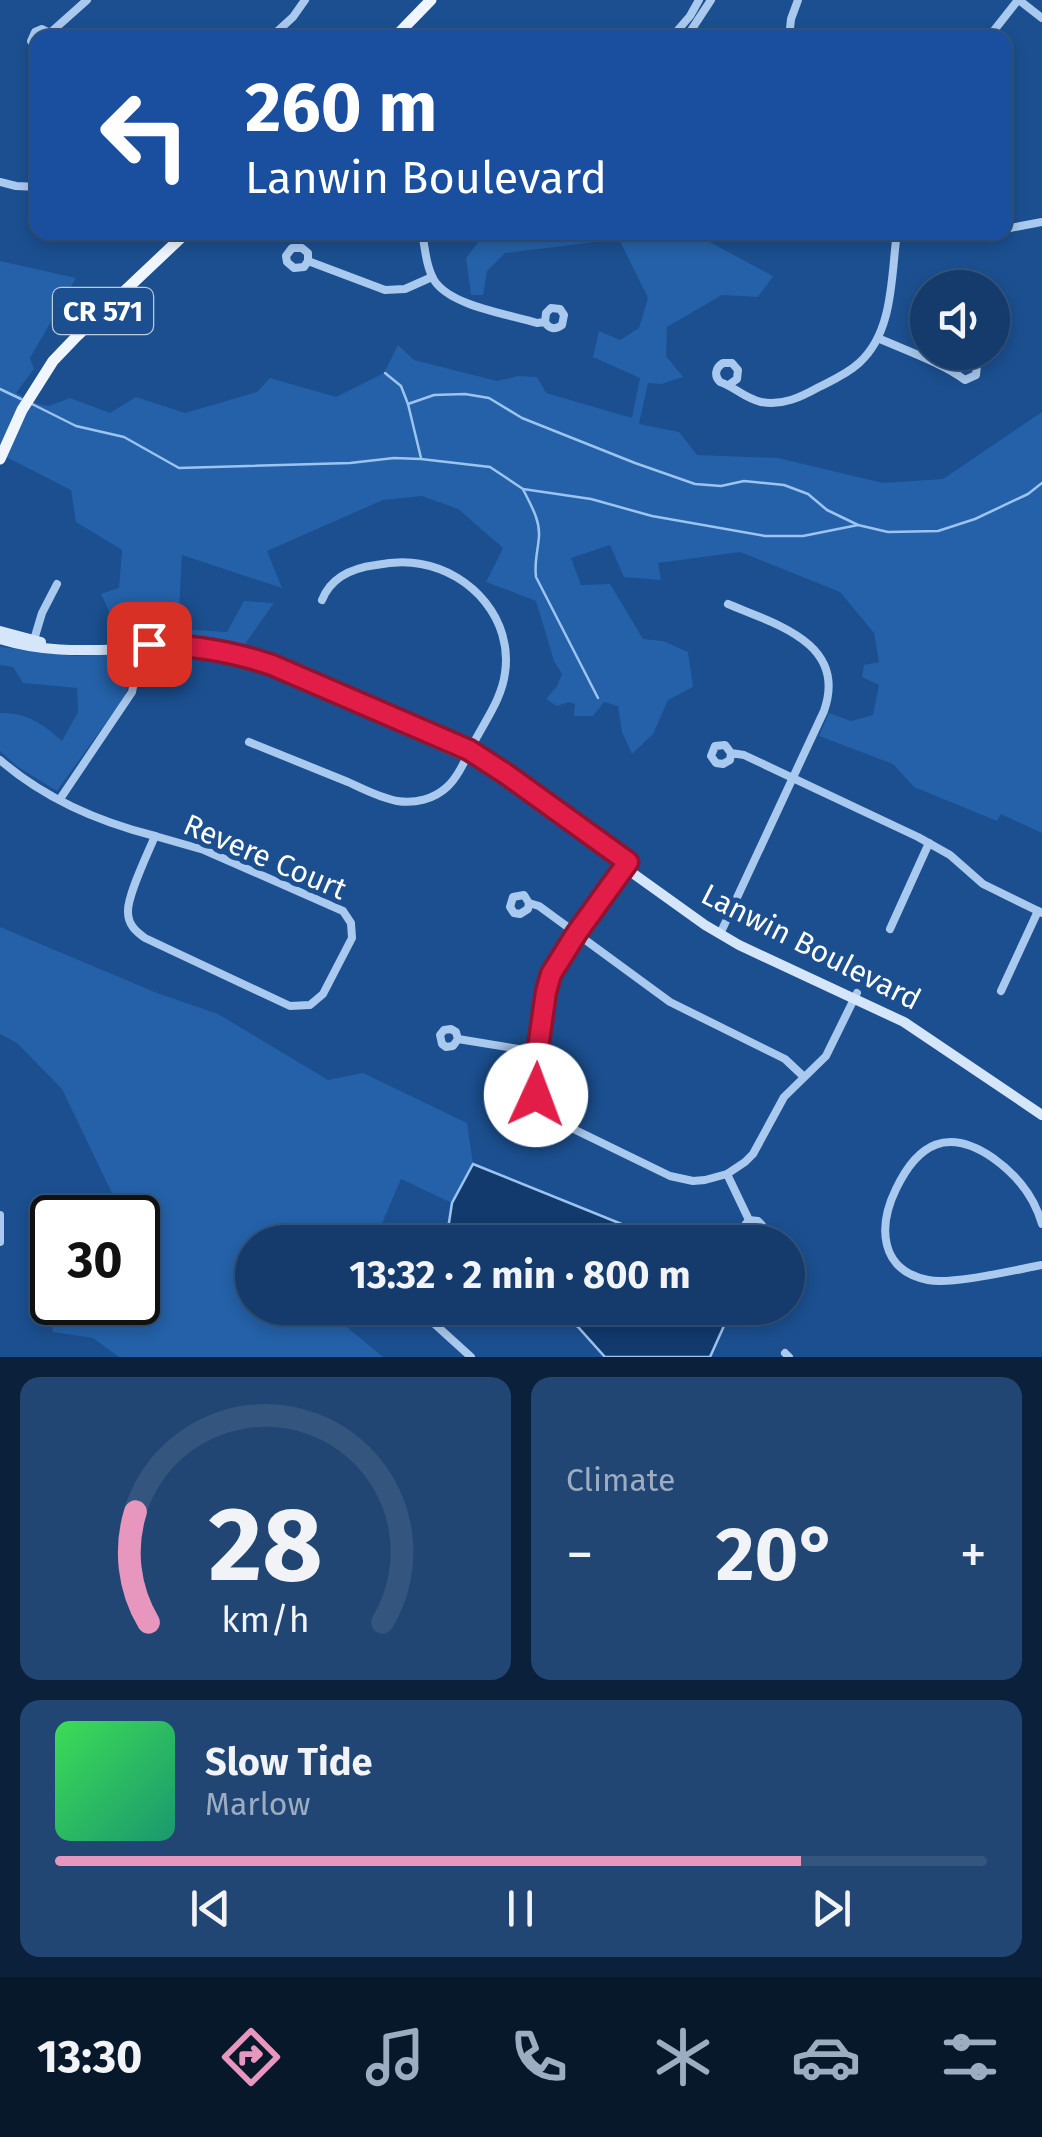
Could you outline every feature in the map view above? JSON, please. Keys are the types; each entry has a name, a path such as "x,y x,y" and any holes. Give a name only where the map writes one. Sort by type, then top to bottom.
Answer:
{"main road":[{"path":"402,30 431,0"},
{"name":"CR 571","path":"0,459 25,405 64,349 171,240"}],"street":[{"path":"56,30 86,0"},
{"path":"279,30 305,0"},
{"path":"678,30 699,0"},
{"path":"691,30 711,0"},
{"path":"790,30 798,0"},
{"path":"994,30 1018,0 1042,18"},
{"path":"0,182 30,186"},
{"path":"1012,228 1042,222"},
{"path":"424,240 432,277 442,290 456,299 545,322"},
{"path":"730,384 757,401 790,401 849,372 865,358 886,316 896,240"},
{"path":"308,261 386,290 405,289 432,277"},
{"path":"878,338 957,372"},
{"path":"249,742 399,802 420,801 439,793 453,781 498,697 506,661 499,624 477,592 458,578 433,567 392,562 348,572 327,588 322,600"},
{"path":"33,644 42,613 57,584"},
{"path":"721,931 828,701 829,683 816,650 802,638 728,604"},
{"name":"Lanwin Boulevard","path":"0,631 33,644"},
{"name":"Lanwin Boulevard","path":"0,640 134,648 183,644 242,655 467,753 506,774 721,931 924,1034 1042,1115"},
{"path":"0,760 60,799 132,692 136,672 134,648"},
{"path":"731,753 744,755 930,843 983,884 1040,912 1001,991"},
{"name":"Revere Court","path":"60,799 104,822 155,836 204,850 343,911 351,923 352,938 321,997 310,1005 290,1006 136,931 129,919 128,904 155,836"},
{"path":"890,929 930,843"},
{"path":"626,865 576,934 547,984 534,1076 536,1095 557,1121 670,1176 693,1181 727,1174 753,1154 778,1107 832,1046 855,996"},
{"path":"529,903 539,906 670,1002 786,1058 803,1076"},
{"name":"Lanwin Boulevard","path":"855,996 921,1025 1042,1107"},
{"path":"458,1039 537,1052"},
{"path":"1042,1224 1026,1190 1007,1168 980,1149 952,1142 934,1146 912,1161 888,1206 884,1223 885,1240 892,1256 906,1271 923,1280 943,1282 1042,1265"},
{"path":"727,1174 749,1220"},
{"path":"0,1215 0,1242"},
{"path":"435,1325 471,1357"}],"shaded area":[{"path":"480,240 611,240 505,253 487,271 483,295 471,295 466,258"},
{"path":"619,240 706,240 773,276 758,297 722,295 667,327 666,356 683,377 661,384 648,383 639,424 679,432 697,455 778,458 883,483 943,479 1042,412 1042,833 1001,814 997,821 914,787 893,764 819,736 829,713 851,721 873,715 879,685 862,677 864,665 879,662 874,633 840,592 740,552 658,563 661,580 624,577 610,545 571,558 581,585 610,584 643,639 663,641 688,652 693,687 668,700 653,734 632,754 622,732 618,706 604,702 593,716 574,716 575,704 557,706 546,699 562,674 554,661 536,601 486,582 503,548 458,509 422,496 383,500 267,551 282,588 182,555 178,629 227,632 244,601 274,603 240,651 187,641 131,642 117,628 101,594 119,588 122,550 76,522 71,490 0,454 0,261 76,278 30,358 34,369 16,393 48,406 70,398 110,413 136,397 185,413 257,392 270,378 336,397 384,373 398,345 414,360 497,381 537,377 546,393 632,418 640,378 593,357 599,331 620,340 639,328 648,298"},
{"path":"0,647 75,656 131,653 131,675 125,696 57,791 0,751 0,713 34,720 62,741 78,712 77,688 23,683 13,667 0,665"},
{"path":"0,927 157,993 218,1014 328,1080 363,1073 467,1123 473,1164 452,1203 401,1179 381,1225 235,1225 235,1325 344,1325 383,1357 119,1357 93,1338 53,1332 52,1325 160,1325 160,1195 113,1195 62,1089 17,1043 0,1034"},
{"path":"473,1164 624,1225 449,1225 452,1203"},
{"path":"575,1325 724,1325 710,1357 605,1357"}],"waterway":[{"path":"385,373 401,386 421,458"},
{"path":"0,389 21,399"},
{"path":"408,404 434,395 489,398 522,418 695,484 721,486 744,481 784,485 808,494 827,510 858,525 888,532 938,531 975,519 1028,494 1042,483"},
{"path":"32,404 76,426 124,437 179,468 421,459 490,467 523,489 591,499 652,516 765,536 803,536 858,525"},
{"path":"523,489 539,530 536,577 598,698"}],"route":[{"path":"149,644 183,644 242,655 469,750 628,862 551,974 534,1076 536,1095"}]}
